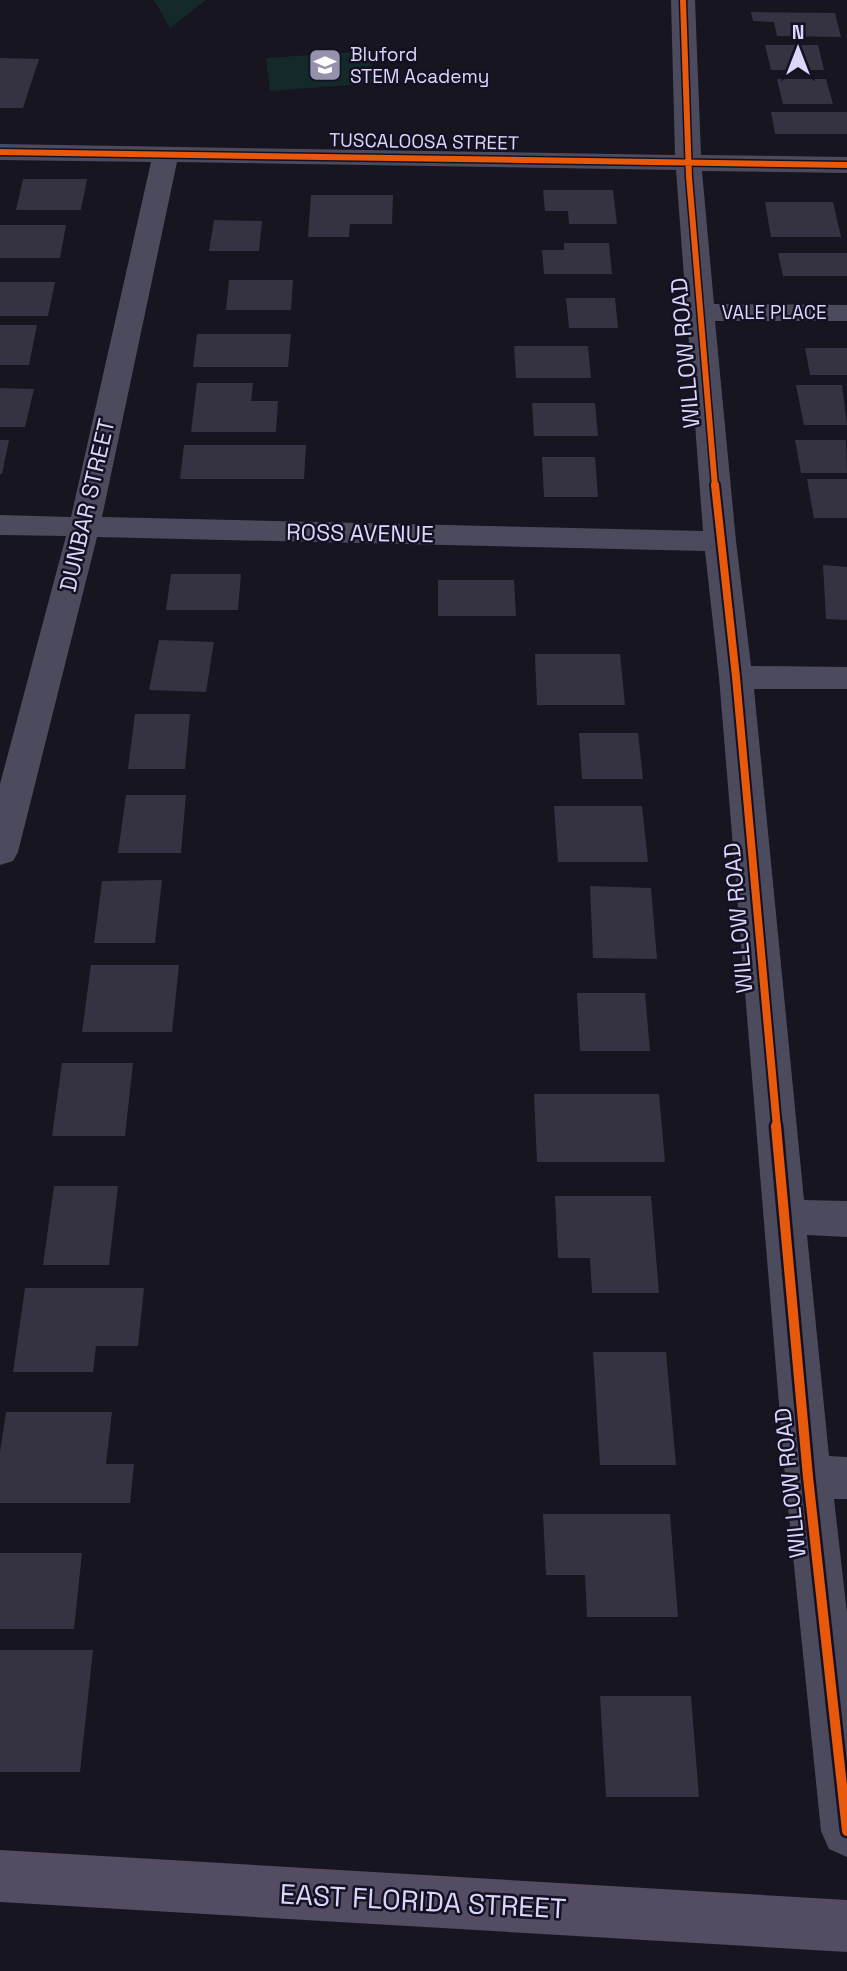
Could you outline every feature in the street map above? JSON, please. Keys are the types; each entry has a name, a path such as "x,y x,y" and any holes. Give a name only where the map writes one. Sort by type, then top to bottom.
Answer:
{"main road":[{"name":"EAST FLORIDA STREET","path":"0,1876 847,1926"}],"street":[{"name":"WILLOW ROAD","path":"683,0 688,162 700,312 785,1217 827,1478 847,1831"},
{"name":"TUSCALOOSA STREET","path":"0,152 847,165"},
{"name":"DUNBAR STREET","path":"0,852 84,527 165,156"},
{"name":"VALE PLACE","path":"700,312 847,313"},
{"name":"ROSS AVENUE","path":"0,525 720,541"},
{"path":"736,677 847,678"},
{"path":"785,1217 847,1219"}],"green space":[{"path":"154,0 206,0 170,28"},
{"path":"368,51 376,83 270,91 266,58"}],"building":[{"path":"751,12 835,13 841,37 777,36 774,22 753,21"},
{"path":"765,45 818,45 824,70 771,70"},
{"path":"0,58 39,59 23,108 0,108"},
{"path":"777,79 826,79 833,104 783,104"},
{"path":"771,112 847,112 847,134 775,134"},
{"path":"23,179 87,179 81,210 16,210"},
{"path":"543,190 613,190 617,224 569,224 568,211 545,211"},
{"path":"311,195 393,195 392,224 350,224 349,237 308,237"},
{"path":"765,202 833,202 841,237 771,237"},
{"path":"214,220 262,221 259,251 209,251"},
{"path":"0,225 66,225 60,258 0,258"},
{"path":"564,243 609,243 612,274 544,274 542,250 564,250"},
{"path":"778,253 847,253 847,276 783,276"},
{"path":"229,280 293,280 291,310 226,310"},
{"path":"0,282 55,282 48,316 0,316"},
{"path":"566,298 615,298 618,328 569,328"},
{"path":"0,325 37,325 29,365 0,365"},
{"path":"197,334 291,334 288,367 193,367"},
{"path":"514,346 588,346 591,378 516,378"},
{"path":"805,348 847,348 847,375 810,375"},
{"path":"197,383 253,383 251,401 278,401 276,432 191,432"},
{"path":"796,385 842,385 847,425 804,425"},
{"path":"0,388 34,389 25,427 0,427"},
{"path":"532,403 595,403 598,436 534,436"},
{"path":"0,440 9,440 2,474 0,474"},
{"path":"795,440 846,440 847,473 801,473"},
{"path":"184,445 306,445 304,479 180,479"},
{"path":"542,457 595,457 598,497 544,497"},
{"path":"807,479 847,479 847,518 814,518"},
{"path":"823,565 847,567 847,620 826,619"},
{"path":"171,574 241,574 238,610 166,610"},
{"path":"438,580 514,580 516,616 438,616"},
{"path":"159,640 214,642 206,692 149,690"},
{"path":"535,654 620,654 625,705 537,705"},
{"path":"135,714 190,714 185,769 128,769"},
{"path":"579,733 638,733 643,779 582,779"},
{"path":"126,795 186,795 181,853 118,853"},
{"path":"554,806 642,806 648,862 558,862"},
{"path":"162,880 155,943 94,943 102,881"},
{"path":"590,886 651,888 657,959 593,958"},
{"path":"91,965 179,965 172,1032 82,1032"},
{"path":"577,993 645,993 650,1051 580,1051"},
{"path":"62,1063 133,1063 125,1136 52,1136"},
{"path":"534,1094 659,1094 665,1162 537,1162"},
{"path":"54,1186 118,1186 109,1265 43,1265"},
{"path":"555,1196 651,1196 659,1293 592,1293 590,1258 558,1258"},
{"path":"25,1288 144,1288 138,1346 96,1346 93,1372 13,1372"},
{"path":"593,1352 666,1352 676,1465 600,1465"},
{"path":"6,1412 112,1412 106,1464 134,1464 130,1503 0,1503 0,1452"},
{"path":"543,1514 670,1514 678,1617 587,1617 585,1575 546,1575"},
{"path":"0,1553 82,1553 74,1629 0,1629"},
{"path":"0,1650 93,1650 80,1772 0,1772"},
{"path":"600,1696 691,1696 699,1797 606,1797"}],"cycle path":[{"path":"683,0 689,177 720,541 736,677 808,1477 847,1831"},
{"path":"0,152 847,165"}],"place":[{"name":"Bluford STEM Academy","path":"325,65"}]}
